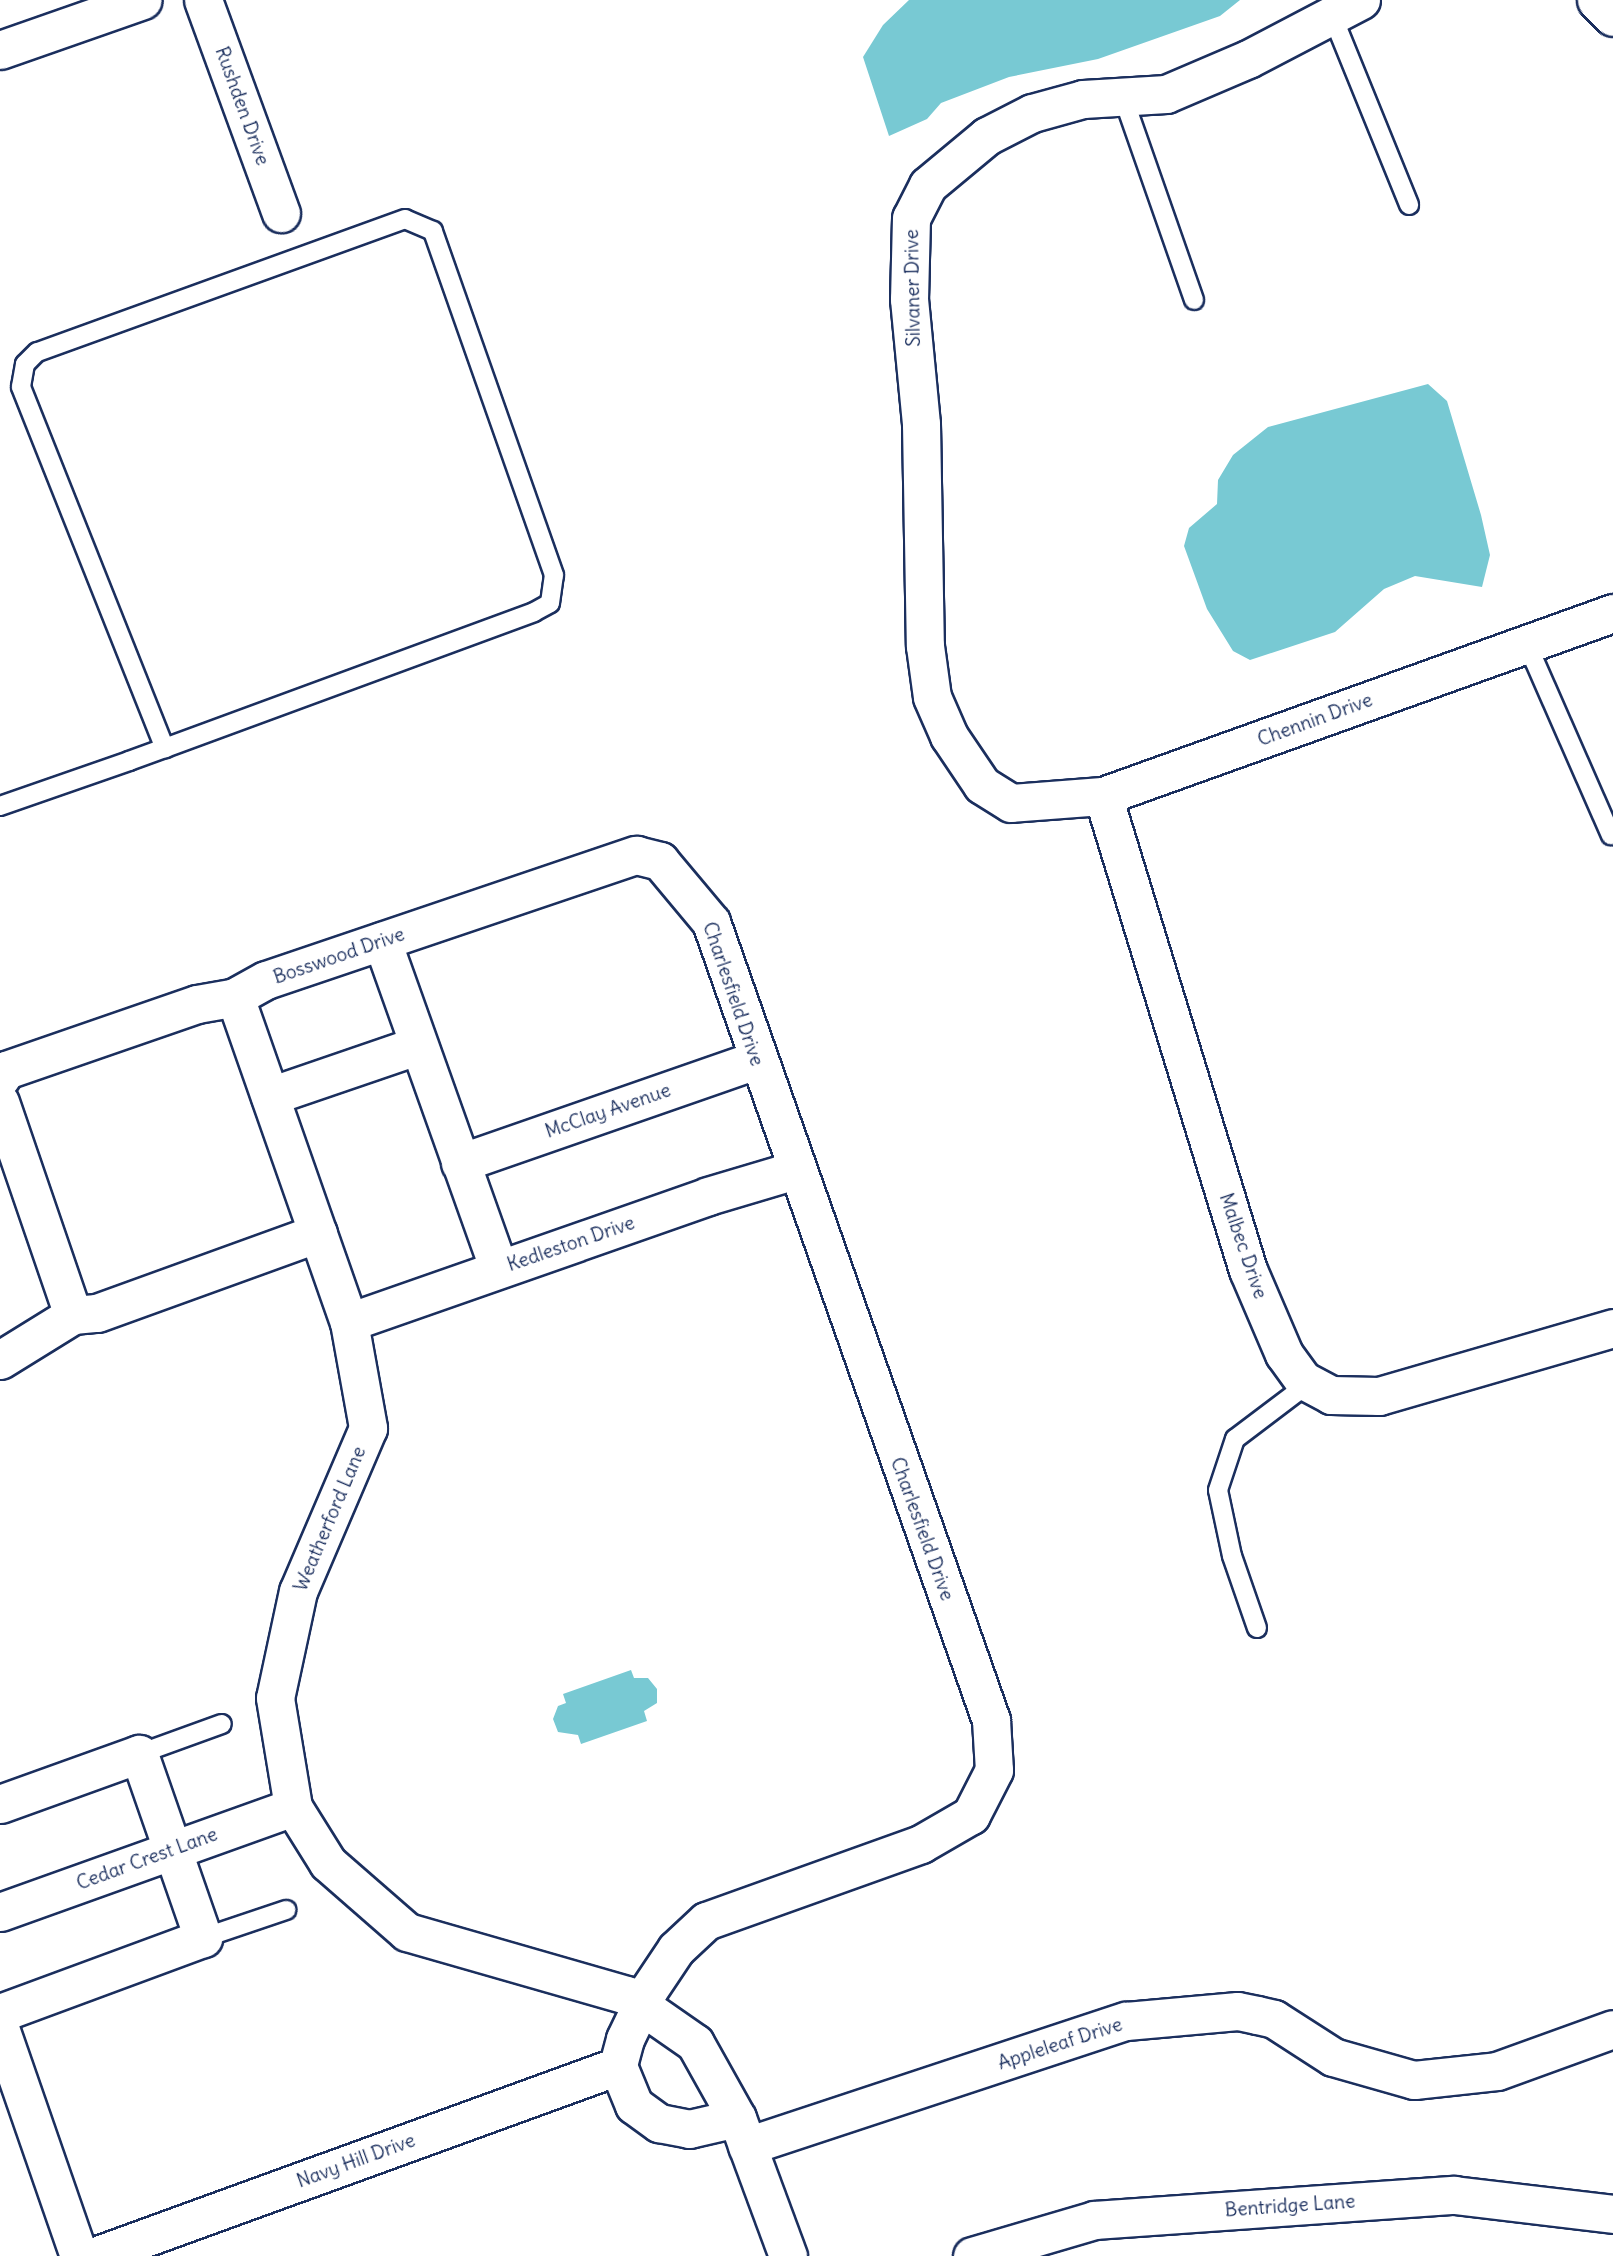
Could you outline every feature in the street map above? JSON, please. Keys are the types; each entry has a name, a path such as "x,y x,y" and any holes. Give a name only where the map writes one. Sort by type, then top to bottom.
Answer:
{"street":[{"path":"0,50 143,0"},
{"name":"Rushden Drive","path":"203,0 281,213"},
{"path":"1596,0 1613,18"},
{"name":"Silvaner Drive","path":"1011,803 982,785 949,736 932,697 925,646 921,424 909,299 911,218 928,185 986,136 1031,113 1083,99 1167,94 1248,59 1346,8"},
{"name":"Chennin Drive","path":"1011,803 1103,796 1613,613"},
{"name":"Malbec Drive","path":"1103,796 1248,1270 1284,1354 1309,1383 1331,1395 1379,1395 1613,1328"},
{"name":"Bosswood Drive","path":"0,1079 6,1070 197,1004 235,997 266,980 636,855 660,861 678,878"},
{"name":"Charlesfield Drive","path":"641,2006 676,1949 706,1921 921,1844 971,1815 994,1770 991,1720 756,1060 711,922 678,878"},
{"path":"382,941 416,1046 499,1269"},
{"name":"Weatherford Lane","path":"235,997 349,1322 368,1428 298,1591 275,1698 293,1807 328,1863 408,1932 626,1995 695,2043 742,2132 788,2256"},
{"path":"270,1096 416,1046"},
{"name":"McClay Avenue","path":"460,1163 756,1060"},
{"path":"0,1102 73,1315"},
{"name":"Kedleston Drive","path":"349,1322 795,1170"},
{"path":"0,1360 73,1315 97,1313 318,1233"},
{"path":"0,1804 139,1754 203,1938 0,2013"},
{"name":"Cedar Crest Lane","path":"0,1912 293,1807"},
{"path":"641,2006 618,2066 634,2105 659,2123 689,2129 742,2132"},
{"name":"Appleleaf Drive","path":"742,2132 1126,2021 1238,2011 1274,2019 1333,2057 1414,2080 1497,2071 1613,2029"},
{"path":"0,2028 79,2256"},
{"name":"Navy Hill Drive","path":"95,2256 618,2066"},
{"name":"Bentridge Lane","path":"972,2256 1094,2220 1440,2196 1613,2214"}],"lane":[{"path":"1346,8 1409,205"},
{"path":"1123,97 1194,300"},
{"path":"0,806 164,748 550,603 554,575 433,232 405,219 37,352 25,364 21,387 164,748"},
{"path":"1527,644 1611,835"},
{"path":"1257,1628 1232,1556 1218,1490 1236,1439 1309,1383"},
{"path":"139,1754 222,1724"},
{"path":"203,1938 286,1910"}],"water":[{"path":"909,0 1240,0 1220,16 1098,59 1009,77 941,103 927,119 889,136 863,57 883,25"},
{"path":"1428,384 1447,401 1481,515 1490,555 1482,587 1415,576 1384,589 1335,632 1250,660 1233,651 1207,609 1184,546 1189,528 1217,504 1218,480 1233,455 1268,427"},
{"path":"631,1670 634,1678 648,1678 657,1689 657,1703 644,1711 647,1721 581,1744 578,1735 558,1732 553,1719 558,1706 566,1703 563,1694"}]}
